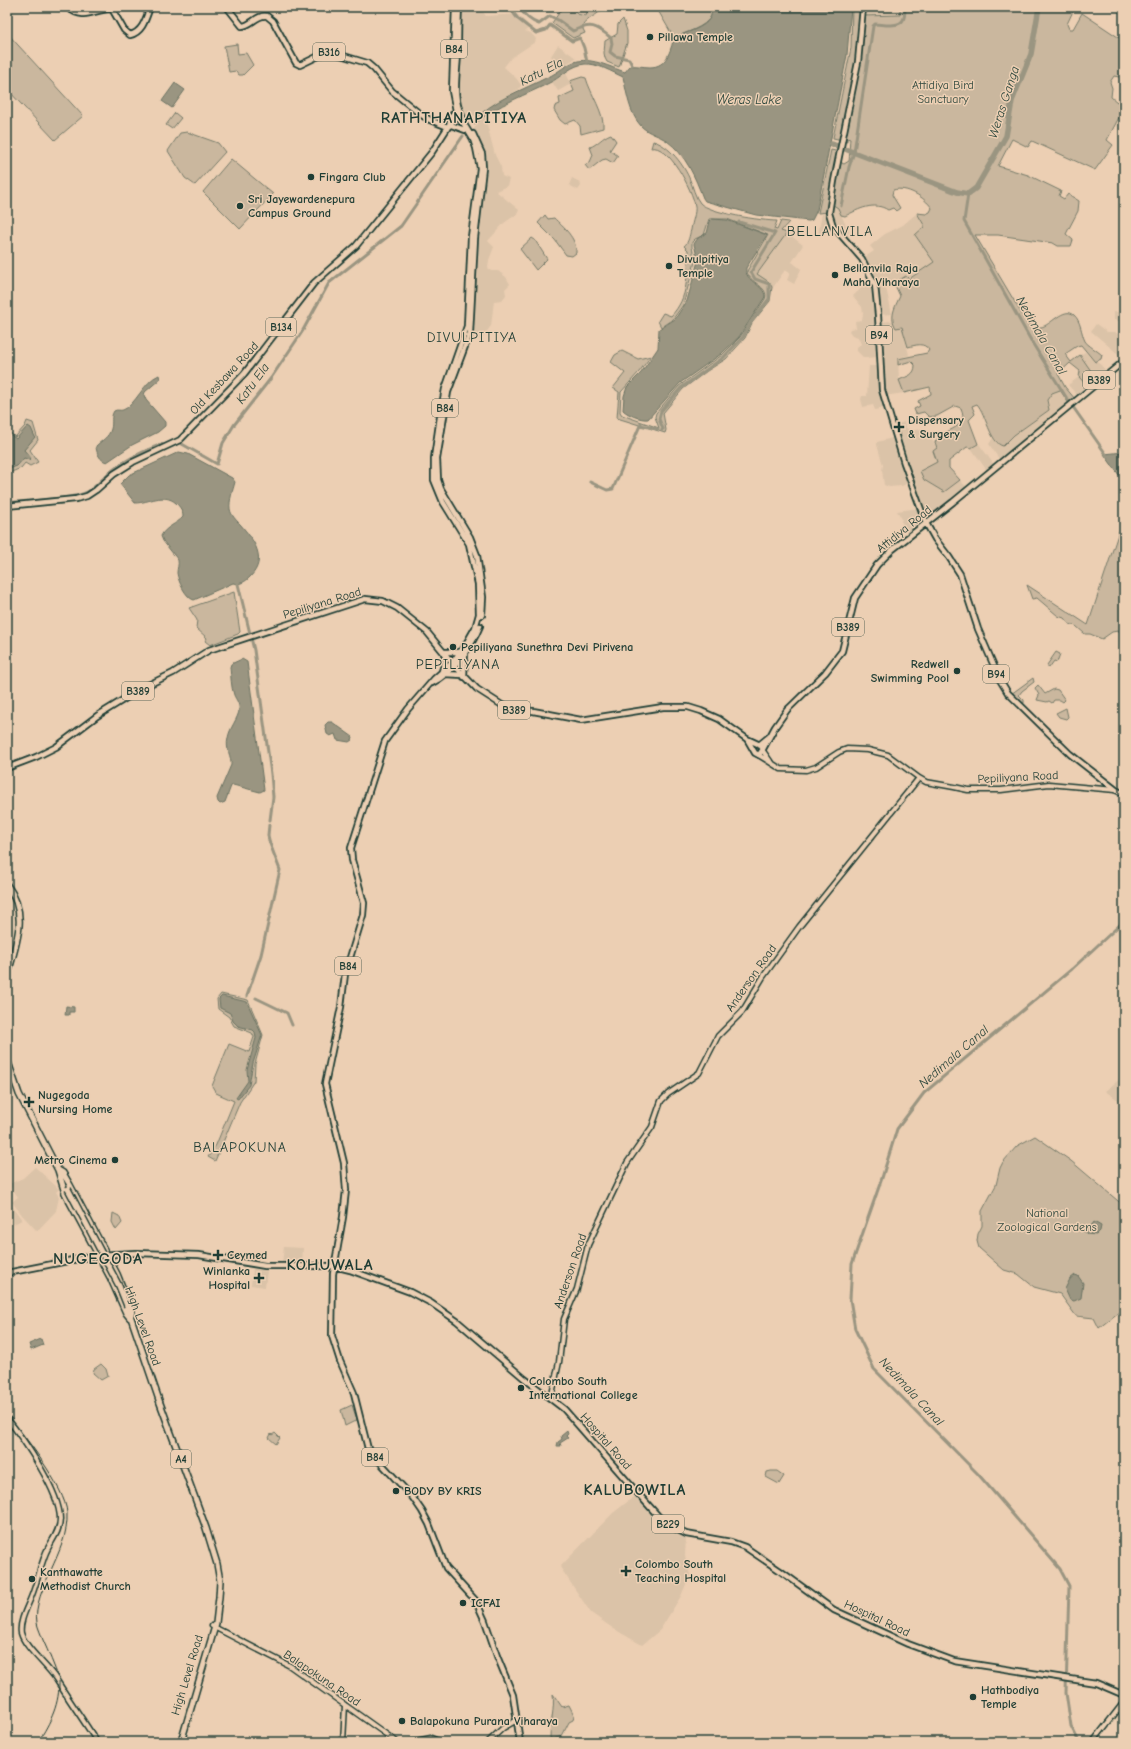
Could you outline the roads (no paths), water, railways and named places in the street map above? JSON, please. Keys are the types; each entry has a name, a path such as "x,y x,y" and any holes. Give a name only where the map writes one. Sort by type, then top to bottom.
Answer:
{"highway":[{"path":"7,885 18,908 20,928 7,978"},
{"name":"High Level Road","path":"7,1059 18,1094 119,1286 217,1564 220,1581 219,1604 179,1742"},
{"name":"A4","path":"58,1170 63,1173 98,1238 109,1254 131,1308 132,1312 130,1318"},
{"name":"A4","path":"58,1170 64,1189 110,1277 126,1313 130,1318"},
{"path":"91,1242 98,1238"},
{"path":"110,1277 117,1274"}],"main road":[{"path":"67,7 82,14 89,15 105,9 112,9 124,30 130,35 136,34 140,30 150,7"},
{"name":"B316","path":"227,7 242,26 246,26 260,17 267,16 273,21 296,63 300,65 327,52 334,52 366,63 374,69 392,92 420,114 430,120 450,126"},
{"name":"B84","path":"442,411 470,333 475,238 483,168 482,154 478,142 459,112 455,83 455,7"},
{"name":"B84","path":"459,7 452,90 454,101 476,148 480,168 471,237 468,320 466,332 445,391 437,459 438,480 447,500 474,546 480,569 483,597 480,626 476,637 453,664 430,684 398,721 386,741 351,848 352,860 364,904 363,915 345,974 341,1007 325,1084 344,1163 346,1190 343,1218 334,1266 332,1336 340,1361 354,1393 366,1444 378,1461 413,1498 429,1524 446,1568 477,1603 513,1695 520,1742"},
{"name":"B94","path":"864,7 858,62 830,203 830,220 835,229 862,259 872,278 876,292 881,378 884,396 904,463 926,523 935,539 960,574 978,629 992,665 1008,693 1070,754 1116,790 1124,794"},
{"path":"451,116 454,101"},
{"name":"Old Kesbawa Road","path":"7,506 76,499 87,496 122,468 180,440 244,374 314,283 356,246 432,152 459,112"},
{"name":"Old Kesbawa Road","path":"450,126 451,116 459,112"},
{"path":"450,126 460,127 468,132"},
{"name":"Attidiya Road","path":"771,735 787,710 825,673 842,651 855,598 864,582 877,565 893,549 1124,361"},
{"name":"Pepiliyana Road","path":"7,768 36,757 56,747 97,716 144,688 173,673 209,650 372,598 383,601 397,608 427,632 463,676 477,689 501,705 514,710 540,712 581,720 663,707 688,708 701,711 719,719 747,739"},
{"path":"444,652 463,652 463,676 442,674 446,659 444,652"},
{"name":"B389","path":"747,739 758,745 771,735"},
{"name":"B389","path":"763,750 771,735"},
{"name":"B389","path":"747,739 755,753"},
{"path":"755,753 758,745 772,763"},
{"name":"Pepiliyana Road","path":"755,753 781,769 806,770 816,767 839,752 847,749 868,750 888,755 926,782 968,790 1001,790 1049,784 1116,790"},
{"path":"755,753 763,750"},
{"name":"Anderson Road","path":"551,1399 559,1362 564,1319 577,1289 588,1245 627,1163 652,1127 661,1101 668,1094 699,1073 718,1036 742,1012 763,977 799,927 919,778"},
{"name":"Hospital Road","path":"7,1273 98,1255 199,1255 265,1266 334,1266 350,1270 410,1292 431,1303 457,1321 525,1379 551,1399 575,1421 597,1449 659,1517 676,1530 686,1534 731,1542 745,1547 834,1610 908,1644 954,1661 1096,1683 1124,1695"},
{"path":"7,1418 37,1463 54,1495 58,1508 59,1524 45,1553 39,1576 23,1620 21,1631 26,1642 55,1678 64,1694 82,1718 97,1742"},
{"name":"Balapokuna Road","path":"213,1626 290,1666 398,1742"},
{"path":"1093,1742 1124,1702"},
{"path":"343,1742 345,1705"},
{"path":"488,1742 503,1728 517,1720"},
{"path":"411,1742 431,1738 441,1742"}],"water":[{"name":"Weras Lake","path":"711,7 851,7 847,55 817,210 812,220 809,221 756,215 705,201 697,182 680,153 661,137 644,129 637,121 629,103 623,77 594,65 585,64 576,66 553,81 512,100 475,124 472,122 480,114 498,102 552,75 574,62 584,60 596,62 625,72 630,66 656,66 667,57 674,38 705,24 711,14"},
{"path":"175,83 185,90 172,108 162,101"},
{"path":"712,219 727,220 767,235 746,268 748,277 762,289 765,297 739,337 721,354 680,383 648,419 635,417 623,410 624,396 627,387 641,373 658,348 659,329 675,319 687,301 698,261 694,244 698,238 707,233 710,221"},
{"path":"159,375 160,379 145,392 144,395 146,400 165,422 165,426 158,432 132,445 107,462 102,460 96,446 107,437 110,432 112,426 112,415 114,411 123,410 132,404 149,382"},
{"path":"28,426 31,428 35,437 24,450 31,458 29,460 24,458 17,466 7,470 7,432 16,439"},
{"path":"179,452 188,454 232,478 235,482 231,495 230,509 234,517 250,536 257,550 258,557 258,563 255,570 250,577 242,583 233,583 194,600 188,596 183,589 177,573 178,560 163,541 161,536 165,530 183,517 180,508 176,503 166,498 135,503 120,484 129,475"},
{"path":"1124,452 1124,482 1104,454"},
{"path":"242,659 247,662 264,790 260,792 233,785 231,786 225,802 220,804 217,798 231,765 227,742 239,710 232,689 230,667 231,664"},
{"path":"328,722 332,722 353,737 352,740 349,742 337,740 335,734 330,736 327,734 325,725"},
{"path":"222,996 247,1002 262,1035 253,1063 249,1085 238,1099 236,1098 248,1081 247,1070 256,1038 253,1030 238,1026 233,1021 230,1013 220,1008 219,999"},
{"path":"66,1006 74,1007 74,1012 69,1012 69,1015 65,1015"},
{"path":"1094,1222 1101,1226 1100,1231 1096,1235 1087,1234 1084,1231"},
{"path":"1075,1275 1078,1276 1083,1283 1081,1298 1074,1301 1070,1300 1065,1289 1070,1279"},
{"path":"41,1339 43,1345 31,1350 29,1344"},
{"path":"567,1431 568,1434 566,1436 568,1438 560,1443 561,1446 557,1446 558,1442 562,1439 561,1436"}],"waterway":[{"path":"509,7 518,19 536,33 546,30 550,25 572,41 580,38 587,62"},
{"path":"519,7 523,13 539,24 550,16 573,31 589,26 601,30 611,38 612,44 610,52 615,56 629,59 632,65"},
{"path":"841,206 849,167 854,152 873,26 875,24 898,24 903,20 905,7"},
{"name":"Weras Ganga","path":"832,144 957,192 968,194 976,188 1006,136 1012,101 1031,54 1039,7"},
{"name":"Katu Ela","path":"182,444 217,464 223,443 234,425 271,378 302,332 329,283 401,226 463,136"},
{"name":"Nedimala Canal","path":"968,194 964,221 1033,344 1066,397 1108,457"},
{"path":"662,430 663,429 659,419 661,411 681,388 723,358 743,337 750,323 769,299 769,284 755,279 751,272 775,233 739,222"},
{"path":"590,482 607,490 613,489 641,423"},
{"path":"640,425 658,429"},
{"name":"Katu Ela","path":"7,503 80,495 94,487 110,472 125,462 162,444"},
{"path":"238,584 254,650 271,774 273,797 270,820"},
{"path":"247,996 261,955 280,870 269,841 269,825"},
{"name":"Nedimala Canal","path":"1079,1742 1071,1726 1066,1693 1069,1586 1060,1569 978,1474 874,1369 855,1329 850,1299 852,1264 882,1178 897,1129 924,1093 1072,969 1124,921"},
{"path":"256,998 287,1013 292,1025"}],"railway":[{"path":"7,1415 33,1448 52,1476 65,1503 67,1513 66,1528 62,1543 38,1603 36,1616 38,1627 59,1679 58,1696 54,1712 38,1742"}],"place":[{"name":"Pillawa Temple","path":"650,37"},
{"name":"Fingara Club","path":"311,177"},
{"name":"Sri Jayewardenepura Campus Ground","path":"240,206"},
{"name":"Divulpitiya Temple","path":"669,266"},
{"name":"Bellanvila Raja Maha Viharaya","path":"835,275"},
{"name":"Dispensary & Surgery","path":"899,427"},
{"name":"Pepiliyana Sunethra Devi Pirivena","path":"453,647"},
{"name":"Redwell Swimming Pool","path":"957,671"},
{"name":"Nugegoda Nursing Home","path":"29,1102"},
{"name":"Metro Cinema","path":"115,1160"},
{"name":"Ceymed","path":"218,1255"},
{"name":"Winlanka Hospital","path":"259,1278"},
{"name":"Colombo South International College","path":"521,1388"},
{"name":"BODY BY KRIS","path":"396,1491"},
{"name":"Colombo South Teaching Hospital","path":"626,1571"},
{"name":"Kanthawatte Methodist Church","path":"32,1579"},
{"name":"ICFAI","path":"463,1603"},
{"name":"Hathbodiya Temple","path":"973,1697"},
{"name":"Balapokuna Purana Viharaya","path":"402,1721"}],"district":[{"name":"RATHTHANAPITIYA","path":"454,117"},
{"name":"BELLANVILA","path":"830,231"},
{"name":"DIVULPITIYA","path":"472,337"},
{"name":"PEPILIYANA","path":"458,664"},
{"name":"BALAPOKUNA","path":"240,1147"},
{"name":"NUGEGODA","path":"98,1258"},
{"name":"KOHUWALA","path":"330,1264"},
{"name":"KALUBOWILA","path":"635,1489"}],"park label":[{"name":"Attidiya Bird Sanctuary","path":"943,92"},
{"name":"National Zoological Gardens","path":"1047,1220"}]}
